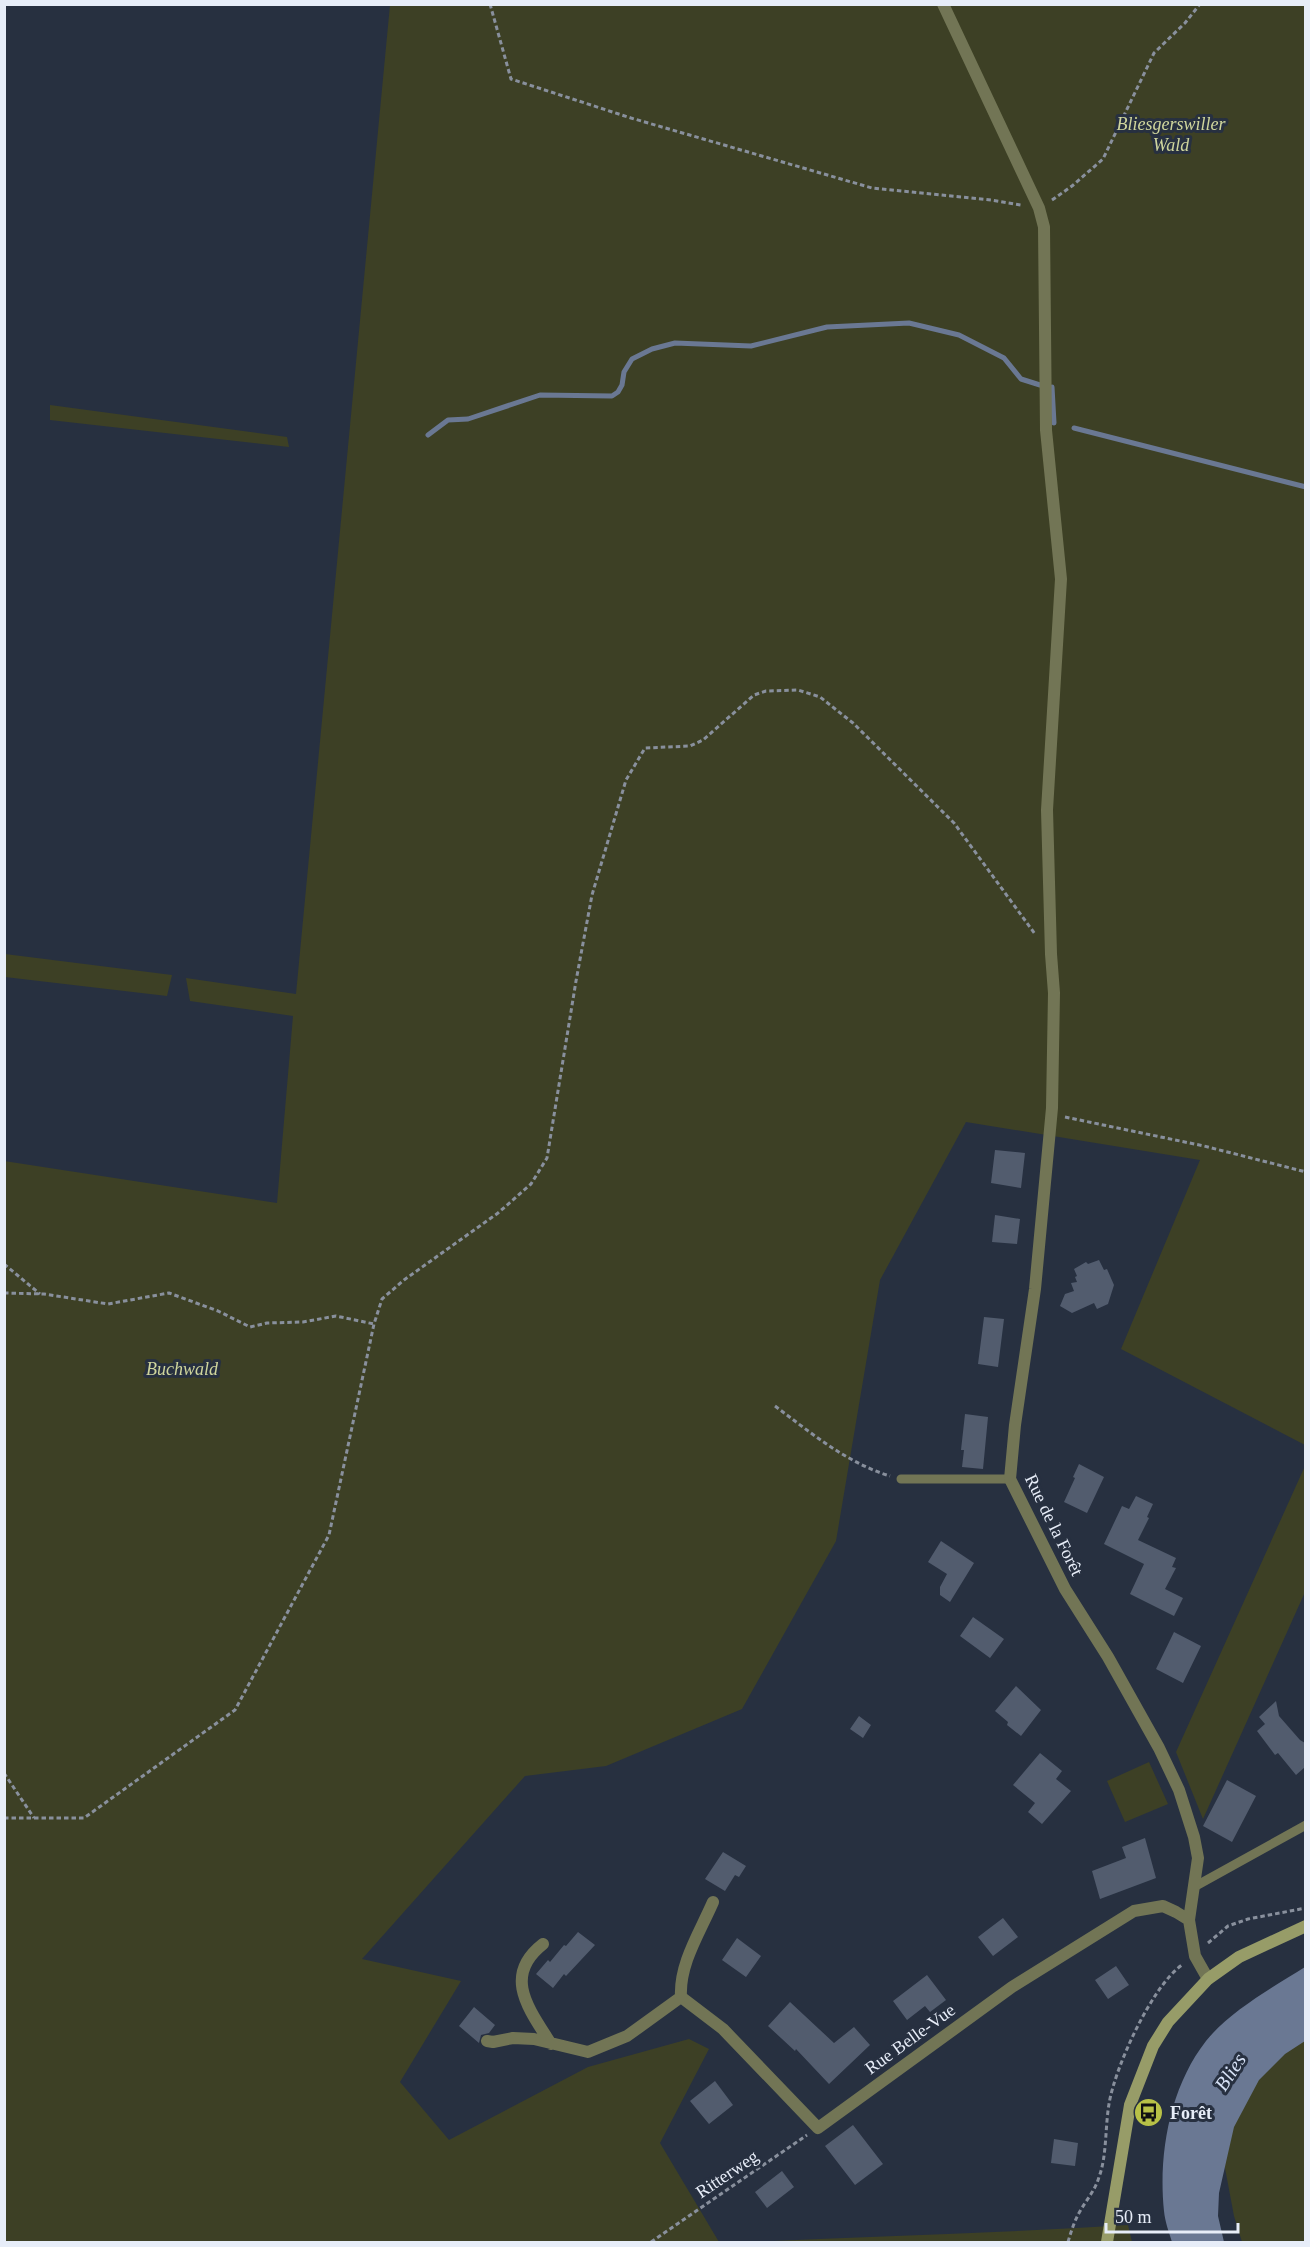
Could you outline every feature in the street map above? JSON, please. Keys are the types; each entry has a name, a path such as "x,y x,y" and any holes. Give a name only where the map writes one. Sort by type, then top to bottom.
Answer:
{"main road":[{"path":"1107,2242 1130,2105 1153,2046 1168,2022 1208,1979 1239,1957 1305,1926"}],"street":[{"name":"Rue de la Forêt","path":"943,4 1039,208 1044,227 1046,430 1061,579 1047,810 1054,993 1052,1114 1035,1289 1015,1425 1010,1479 1065,1589 1120,1677 1179,1790 1198,1858 1189,1920 1194,1956 1208,1979"},
{"path":"713,1902 687,1961 680,1984 681,1997 723,2029 818,2128"},
{"name":"Rue Belle-Vue","path":"818,2128 1012,1987 1134,1911 1163,1906 1189,1920"},
{"path":"543,1944 532,1952 526,1963 521,1977 521,1990 551,2044"},
{"path":"488,2042 513,2038 534,2039 588,2052 627,2036 681,1997"}],"lane":[{"path":"901,1479 1010,1479"},
{"path":"1194,1887 1305,1825"}],"path":[{"path":"490,4 511,80 872,188 991,200 1039,208 1072,186 1103,159 1154,53 1185,23 1200,4"},
{"path":"4,1818 84,1818 235,1710 329,1535 374,1324 382,1299 498,1213 531,1184 547,1158 592,895 626,780 645,748 690,746 703,740 754,696 766,691 798,690 820,697 853,723 954,823 1051,954"},
{"path":"1052,1114 1204,1146 1305,1172"},
{"path":"4,1263 40,1294"},
{"path":"4,1293 40,1294 108,1304 132,1302 169,1293 218,1311 250,1327 267,1323 303,1322 336,1316 374,1324"},
{"path":"775,1406 825,1443 870,1470 901,1479"},
{"path":"4,1773 34,1818"},
{"name":"Ritterweg","path":"651,2242 818,2128"}],"green space":[{"path":"390,5 1305,5 1305,1445 1121,1349 1200,1160 966,1122 880,1280 836,1541 742,1709 606,1766 525,1776 362,1959 461,1981 400,2082 449,2140 588,2067 689,2039 709,2049 660,2143 719,2242 5,2242 4,1161 277,1203 293,1016 190,1001 186,978 296,994"},
{"path":"50,405 287,437 289,447 50,420"},
{"path":"5,954 172,975 167,996 5,977"},
{"path":"1305,1466 1305,1592 1203,1819 1176,1752"},
{"path":"1149,1762 1168,1804 1125,1822 1107,1781"},
{"path":"1305,2039 1305,2242 1242,2242 1234,2216 1222,2152 1257,2073"},
{"path":"1128,2225 1132,2242 754,2242 1034,2230"}],"water":[{"name":"Blies","path":"1305,1967 1305,2041 1285,2054 1259,2080 1234,2127 1219,2193 1218,2216 1224,2242 1172,2242 1164,2211 1163,2167 1169,2122 1183,2079 1206,2041 1216,2030 1252,2000"}],"building":[{"path":"995,1150 1025,1153 1021,1188 991,1183"},
{"path":"995,1215 1020,1219 1017,1244 992,1242"},
{"path":"1099,1260 1104,1270 1107,1269 1114,1285 1108,1304 1097,1309 1094,1303 1072,1313 1060,1306 1065,1294 1074,1291 1071,1283 1077,1282 1075,1277 1077,1276 1074,1269 1086,1262 1088,1264"},
{"path":"984,1317 1004,1319 998,1367 978,1364"},
{"path":"965,1414 988,1417 983,1469 962,1467 964,1450 961,1450"},
{"path":"1079,1464 1104,1477 1087,1513 1064,1502"},
{"path":"1136,1496 1153,1504 1138,1540 1176,1558 1172,1567 1176,1568 1165,1589 1183,1598 1174,1616 1130,1594 1144,1564 1104,1544 1122,1506 1129,1509"},
{"path":"941,1541 974,1563 950,1602 940,1595 940,1587 947,1574 928,1562"},
{"path":"973,1617 1004,1639 990,1658 960,1636"},
{"path":"1174,1632 1201,1646 1183,1683 1156,1669"},
{"path":"1016,1686 1041,1710 1021,1736 995,1711"},
{"path":"1276,1701 1279,1716 1305,1743 1305,1767 1296,1775 1278,1753 1275,1755 1257,1731 1265,1724 1259,1717"},
{"path":"859,1716 871,1725 863,1738 850,1729"},
{"path":"1040,1753 1062,1771 1056,1779 1071,1791 1042,1824 1028,1812 1035,1803 1013,1785"},
{"path":"1227,1780 1256,1796 1232,1842 1203,1826"},
{"path":"1145,1838 1156,1878 1100,1899 1092,1871 1126,1858 1122,1847"},
{"path":"723,1852 746,1866 739,1877 735,1875 725,1891 705,1879"},
{"path":"1003,1918 1018,1937 993,1956 978,1937"},
{"path":"578,1932 595,1945 566,1976 564,1974 553,1988 536,1974"},
{"path":"737,1938 761,1956 746,1977 722,1960"},
{"path":"1116,1966 1129,1985 1108,1999 1095,1980"},
{"path":"927,1975 946,2000 930,2012 925,2006 907,2020 893,2001"},
{"path":"790,2002 834,2043 854,2027 870,2045 829,2084 796,2049 795,2051 768,2026"},
{"path":"474,2007 495,2025 489,2033 481,2035 479,2043 459,2026"},
{"path":"715,2081 733,2105 709,2124 690,2101"},
{"path":"853,2125 883,2164 855,2185 825,2146"},
{"path":"1054,2139 1078,2143 1075,2166 1051,2163"},
{"path":"782,2171 794,2187 767,2208 755,2192"}],"waterway":[{"path":"428,435 448,420 468,419 540,395 612,396 622,385 624,372 632,359 652,349 675,343 751,346 827,327 909,323 959,335 1004,358 1021,379 1040,385"},
{"path":"1052,387 1054,423"},
{"path":"1074,428 1306,487"}],"place":[{"name":"Forêt","path":"1149,2113"}],"park label":[{"name":"Bliesgerswiller Wald","path":"1171,134"},
{"name":"Buchwald","path":"182,1369"}]}
